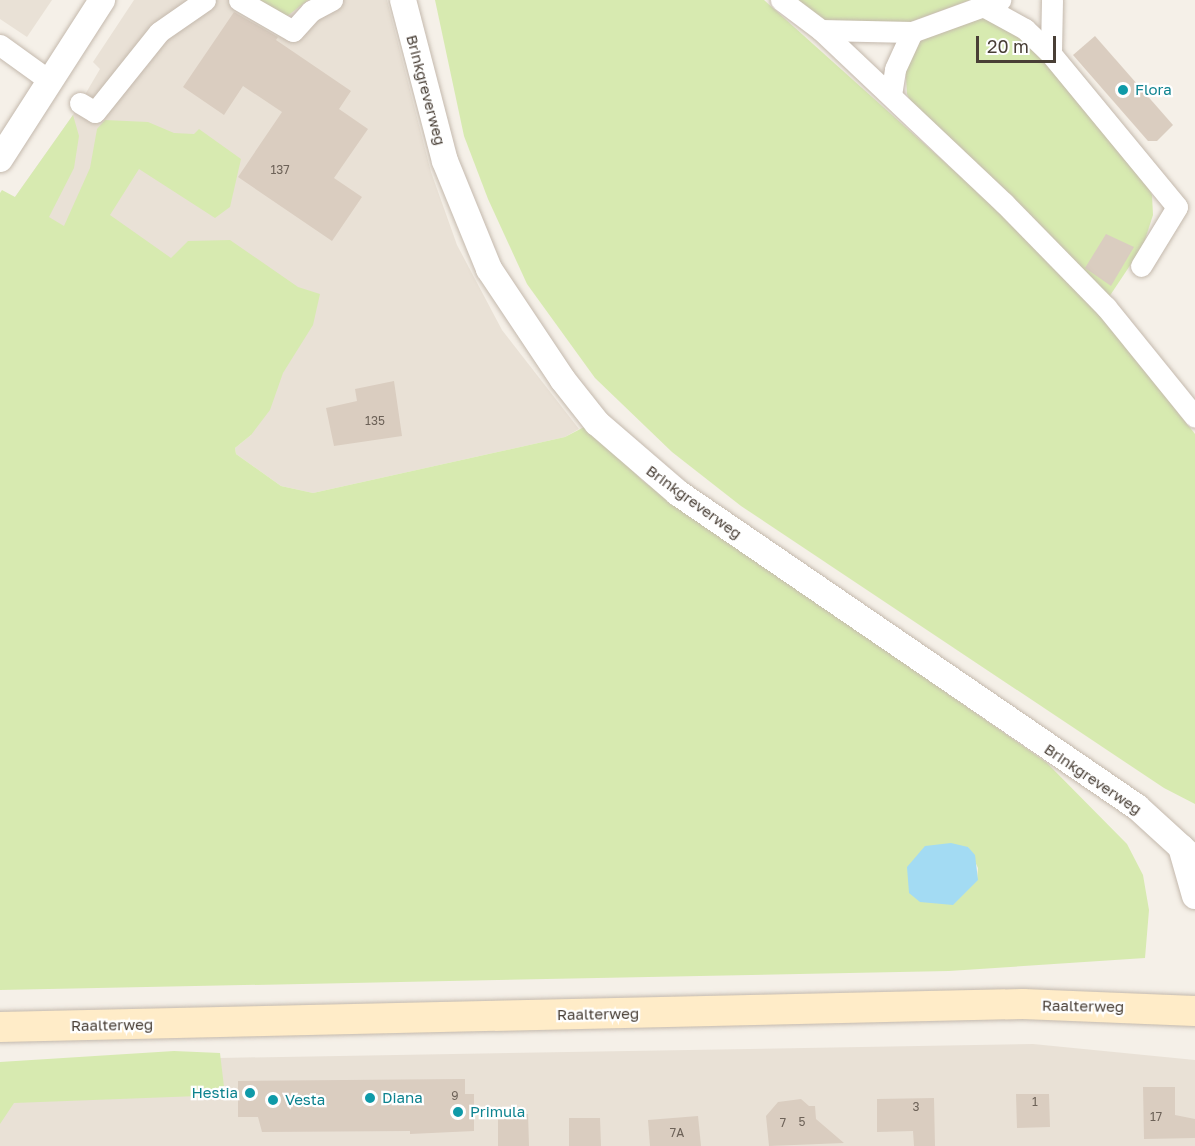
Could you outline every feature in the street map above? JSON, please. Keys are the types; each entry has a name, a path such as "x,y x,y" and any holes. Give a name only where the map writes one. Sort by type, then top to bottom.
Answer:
{"main road":[{"name":"Raalterweg","path":"0,1027 1011,1005 1195,1011"}],"street":[{"path":"0,159 102,0"},
{"path":"80,103 95,112 159,32 205,0"},
{"path":"240,0 293,31 311,11 332,0"},
{"name":"Brinkgreverweg","path":"403,0 445,161 485,260 512,307 597,423 678,493 1137,807 1188,854 1195,896"},
{"path":"781,0 821,30 891,95 1106,307 1195,417"},
{"path":"1051,54 1052,0"},
{"path":"821,30 912,32 993,4 1024,28 1051,54 1177,207 1141,266"},
{"path":"891,95 895,69 912,32"},
{"path":"0,45 50,81"}],"shaded area":[{"path":"0,0 52,0 27,37 0,19"},
{"path":"134,0 387,0 431,172 457,245 502,330 579,429 565,437 313,493 281,486 236,454 235,448 251,435 15,197 73,115 100,69 93,62"},
{"path":"1033,1044 1195,1060 1195,1146 0,1146 0,1103 219,1058"}],"green space":[{"path":"256,0 308,0 282,20"},
{"path":"435,0 764,0 1019,229 1095,308 1195,434 1195,804 1164,788 741,506 672,452 595,378 527,284 488,199 464,136"},
{"path":"794,0 970,0 899,26 825,21"},
{"path":"972,16 993,20 1036,47 1141,175 1152,195 1153,215 1143,246 1109,297 915,110 907,94 905,63 921,35"},
{"path":"73,115 79,136 74,168 49,217 64,226 90,168 97,129 105,120 148,122 174,133 194,134 199,129 241,159 230,207 215,218 139,169 110,215 171,258 188,241 230,240 298,287 320,294 313,325 283,373 270,410 251,435 235,448 236,454 281,486 313,493 565,437 586,426 643,481 1047,763 1127,844 1143,875 1149,910 1145,958 949,971 0,990 0,193 2,190 15,197","holes":["968,847 978,868 977,880 965,890"]},
{"path":"174,1051 220,1053 225,1095 14,1103 0,1124 0,1062"}],"water":[{"path":"951,843 968,847 975,855 978,880 953,905 920,902 909,893 907,867 925,846"}],"building":[{"path":"234,12 278,37 276,40 351,91 339,109 368,129 334,178 362,197 332,241 238,177 282,112 243,86 224,115 183,87"},
{"name":"Flora","path":"1095,36 1173,125 1157,141 1148,141 1073,55"},
{"path":"1106,234 1134,247 1111,286 1085,268"},
{"path":"394,381 402,436 334,446 326,408 357,401 355,389"},
{"path":"465,1079 465,1094 474,1094 474,1131 410,1134 410,1131 262,1132 258,1117 238,1117 238,1081"},
{"path":"1143,1087 1175,1087 1175,1115 1195,1119 1195,1138 1144,1139"},
{"path":"1016,1094 1049,1094 1050,1127 1017,1128"},
{"path":"934,1098 935,1146 914,1146 913,1131 877,1132 877,1099"},
{"path":"801,1099 809,1106 815,1106 816,1119 844,1143 769,1146 766,1116 778,1102"},
{"path":"498,1114 528,1114 529,1146 498,1146"},
{"path":"698,1116 701,1146 650,1146 648,1120"},
{"path":"569,1118 600,1118 601,1146 569,1146"}],"place":[{"name":"Flora","path":"1123,90"},
{"name":"Hestia","path":"250,1093"},
{"name":"Diana","path":"370,1098"},
{"name":"Vesta","path":"273,1100"},
{"name":"Primula","path":"458,1112"}]}
